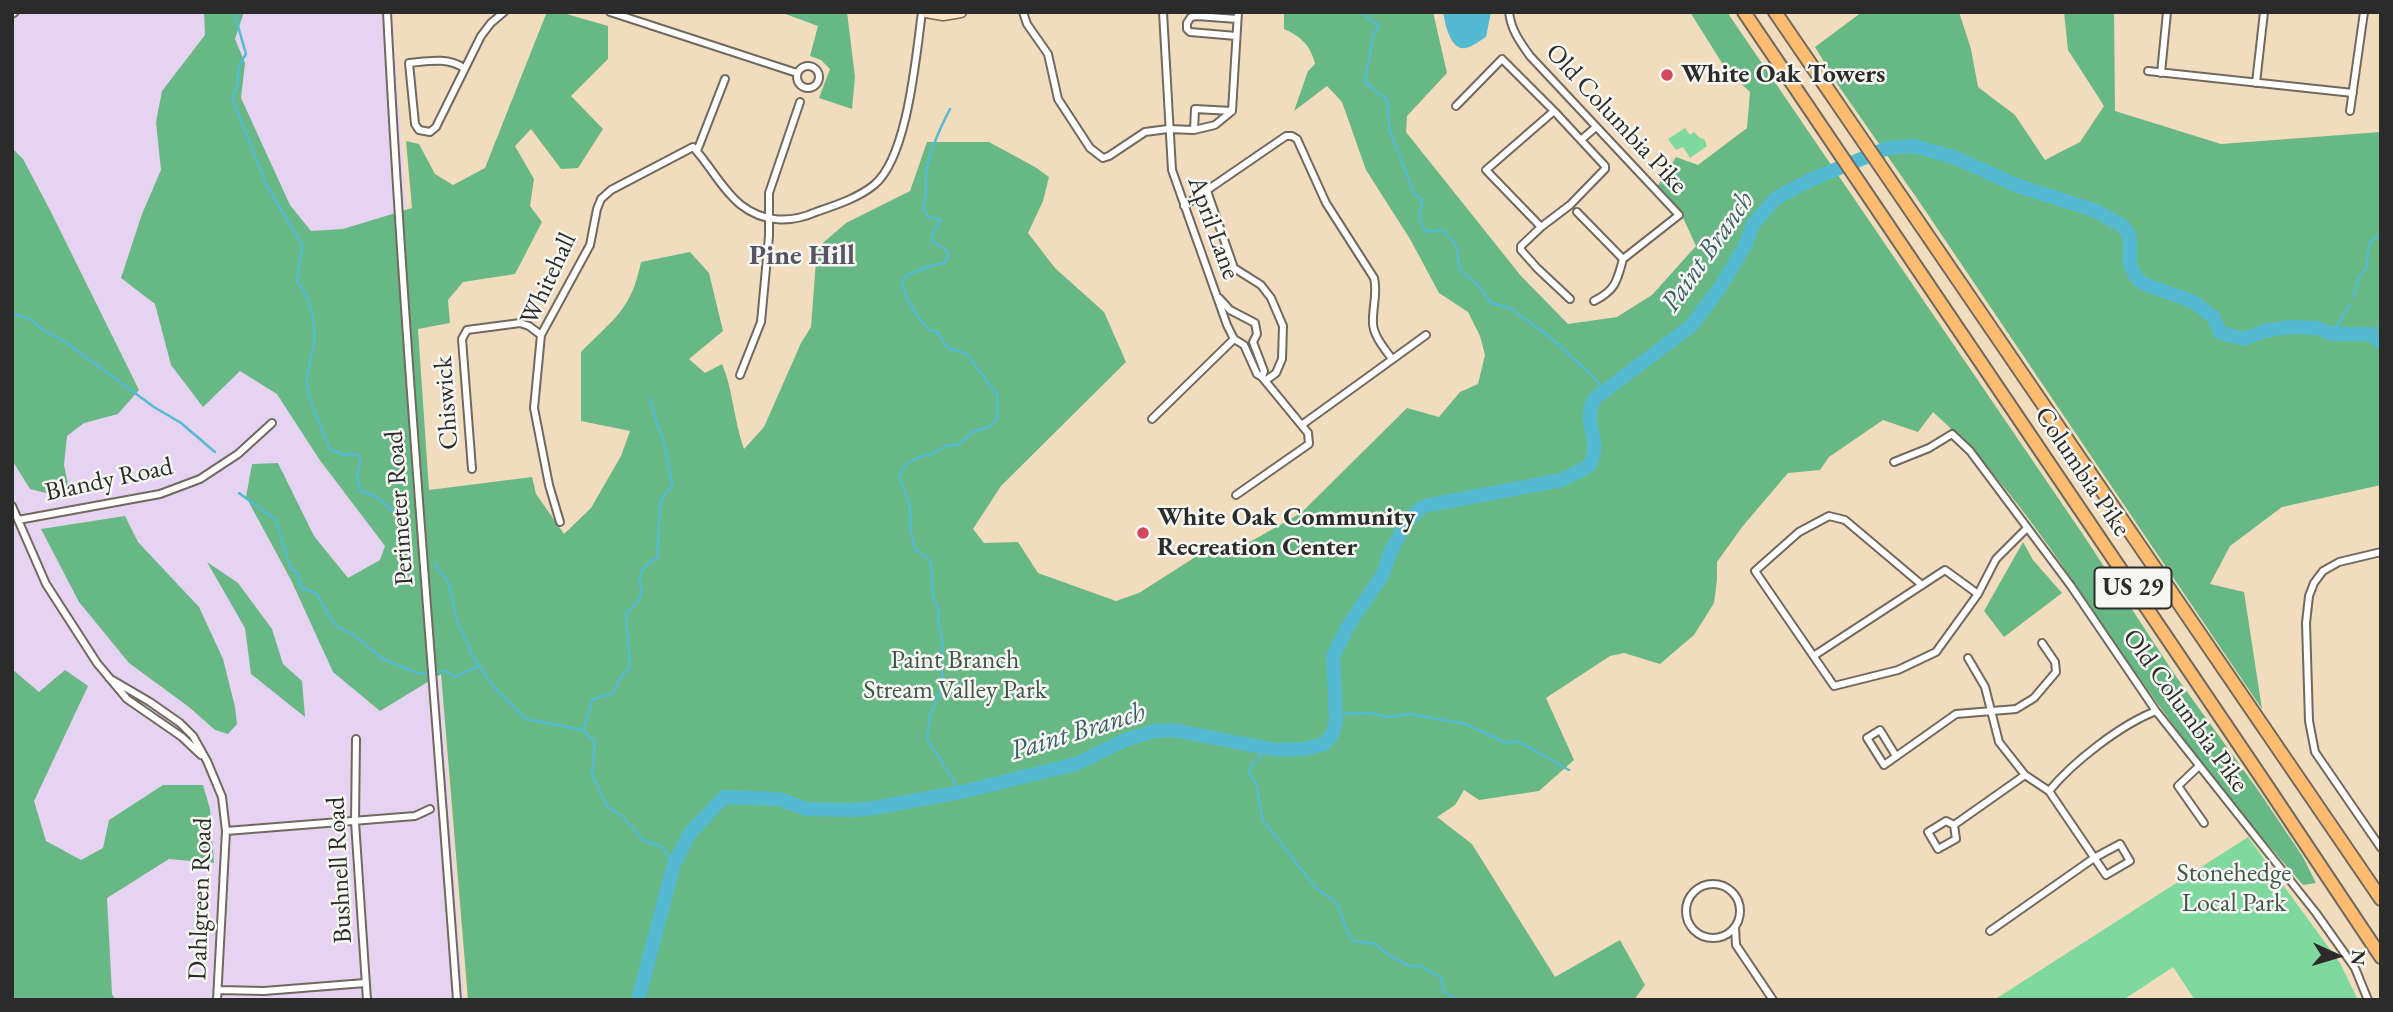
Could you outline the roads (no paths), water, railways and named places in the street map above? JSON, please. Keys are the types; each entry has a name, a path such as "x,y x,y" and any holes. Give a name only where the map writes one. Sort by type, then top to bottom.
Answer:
{"highway":[{"name":"Columbia Pike","path":"1744,12 2381,957"},
{"name":"Columbia Pike","path":"1775,12 2381,899"}],"street":[{"name":"Perimeter Road","path":"387,12 420,515 457,1000"},
{"path":"464,68 452,61 443,60 410,63 415,124 419,131 430,132 436,127 485,30 504,12"},
{"path":"610,12 797,74"},
{"path":"724,79 695,149 740,204 767,219 800,219 863,193 877,183 891,161 907,114 924,12 943,15 961,12"},
{"path":"1023,12 1027,24 1048,54 1058,99 1090,148 1103,158 1145,132 1194,130 1215,125 1232,111 1236,36 1237,16 1194,16 1188,19 1187,29 1191,32 1236,36"},
{"name":"April Lane","path":"1163,12 1172,170 1234,339"},
{"name":"Old Columbia Pike","path":"1509,12 1517,37 1530,56 1679,215 1623,259"},
{"path":"2161,73 2167,12"},
{"path":"2256,83 2264,12"},
{"path":"2350,111 2364,12"},
{"path":"1456,106 1502,60 1582,139 1605,166 1570,205 1521,246 1521,250 1537,268 1570,299"},
{"path":"2148,71 2353,93"},
{"path":"740,375 761,322 769,193 800,102"},
{"path":"1194,130 1195,108 1232,111"},
{"path":"1541,227 1486,170 1553,111"},
{"path":"1582,139 1596,127"},
{"path":"1184,206 1286,136 1297,139 1326,203 1374,278 1376,285 1373,325 1375,334 1392,359"},
{"name":"Whitehall","path":"560,522 548,485 534,408 541,335 590,246 601,199 611,190 695,149"},
{"path":"1207,191 1234,268 1261,285 1271,298 1283,326 1282,359 1276,373 1264,379"},
{"path":"1577,212 1623,259 1616,285 1594,301"},
{"path":"1217,296 1230,310 1255,323 1257,334 1253,342 1244,345"},
{"name":"Chiswick","path":"472,469 462,339 467,330 520,323 541,335"},
{"path":"1303,424 1426,335"},
{"path":"1152,419 1234,339 1244,345 1257,374 1303,424 1308,433 1309,444 1236,495"},
{"path":"1253,342 1264,371 1264,379"},
{"name":"Blandy Road","path":"18,520 160,494 200,479 238,454 272,423"},
{"name":"Old Columbia Pike","path":"1894,461 1929,448 1952,433 1982,466 2071,586 2156,711 2316,913 2355,968 2368,1000"},
{"name":"Dahlgreen Road","path":"12,506 46,583 76,633 109,678 127,699 183,737 207,761"},
{"path":"1922,585 1845,520 1829,516 1799,532 1755,571 1834,686 1898,670 1936,652 1978,594 1996,559 2026,528"},
{"path":"2381,552 2339,562 2323,571 2309,596 2306,622 2309,721 2315,752 2381,848"},
{"path":"1815,655 1945,570 1978,594"},
{"path":"1896,756 1880,730 1867,738 1884,765 1956,714 2016,709 2034,698 2056,672 2055,662 2042,643"},
{"path":"1968,658 1985,687 1999,742 2025,775 2049,791 2094,858 2106,875 2130,860 2120,844 2094,858 1990,930"},
{"name":"Dahlgreen Road","path":"109,678 150,702 180,723 193,736 222,797 226,831 217,1000"},
{"path":"2049,791 2114,735 2156,711"},
{"name":"Bushnell Road","path":"356,739 355,822 367,1000"},
{"path":"2199,766 2178,786 2204,822"},
{"path":"1954,825 2025,775"},
{"path":"226,831 415,816 430,809"},
{"path":"1946,821 1954,825 1956,838 1938,849 1928,832 1946,821"},
{"path":"1737,945 1718,938 1703,937 1689,925 1686,905 1689,897 1699,887 1713,884 1730,890 1736,897 1740,908 1735,927 1737,945 1773,1000"},
{"path":"1718,938 1730,933 1735,927"},
{"path":"218,990 264,991 365,983"}],"water":[{"path":"1443,12 1491,12 1486,37 1468,47 1460,48 1449,35"}],"waterway":[{"path":"234,12 246,54 239,66 237,86 232,98 266,184 302,245 297,281 307,297 314,325 314,345 307,377 310,398 330,449 342,454 358,455 361,462 357,476 360,491 382,501 411,532"},
{"path":"1363,12 1368,19 1379,25 1373,35 1365,82 1388,101 1389,129 1414,193 1422,200 1419,217 1426,232 1443,230 1456,245 1460,270 1478,285 1491,303 1510,308 1551,338 1597,380 1603,392"},
{"path":"950,109 930,158 923,209 929,217 941,220 933,232 932,242 945,249 949,255 944,263 905,276 902,285 908,301 929,330 937,332 949,349 966,353 997,394 997,419 989,427 972,432 958,445 945,446 912,460 899,476 910,506 910,527 915,550 931,562 933,597 939,610 938,622 943,646 940,663 943,678 940,693 930,715 927,739 961,792"},
{"name":"Paint Branch","path":"638,1000 674,864 690,833 724,797 779,799 806,809 874,808 961,792 1076,764 1125,740 1155,731 1173,730 1276,750 1304,749 1324,744 1332,735 1336,721 1333,656 1348,626 1383,574 1390,553 1407,521 1421,508 1429,505 1562,480 1589,466 1594,448 1590,417 1594,399 1691,326 1719,289 1745,246 1753,224 1776,198 1810,180 1888,148 1914,146 1956,158 2018,186 2094,210 2123,226 2130,237 2130,265 2138,280 2194,302 2213,317 2221,333 2244,339 2265,331 2288,327 2317,328 2332,334 2369,334 2381,342"},
{"path":"2353,297 2359,278 2367,266 2369,243 2381,234"},
{"path":"2332,334 2350,305"},
{"path":"12,311 64,341 154,407 181,423 215,452"},
{"path":"2369,334 2381,324"},
{"path":"583,730 592,700 613,693 620,678 630,668 626,613 637,603 642,593 641,572 658,557 660,505 673,485 665,446 650,398"},
{"path":"239,493 276,520 290,567 298,574 301,588 316,593 335,625 354,635 383,659 417,673 426,673"},
{"path":"435,563 448,581 457,621 475,660 495,688 526,719 583,730 595,742 592,774 607,806 622,816 644,841 661,846 674,864"},
{"path":"439,672 446,671 455,677 479,666"},
{"path":"1336,714 1370,713 1388,717 1410,714 1466,724 1506,743 1518,741 1569,770"},
{"path":"1263,748 1249,773 1256,783 1262,819 1316,888 1337,903 1348,934 1354,941 1375,944 1393,958 1410,966 1421,966 1441,976 1444,992 1457,1000"}],"place":[{"name":"White Oak Towers","path":"1667,75"},
{"name":"White Oak Community Recreation Center","path":"1143,533"}],"district":[{"name":"Pine Hill","path":"802,256"}],"park label":[{"name":"Paint Branch Stream Valley Park","path":"955,676"},
{"name":"Stonehedge Local Park","path":"2234,889"}]}
